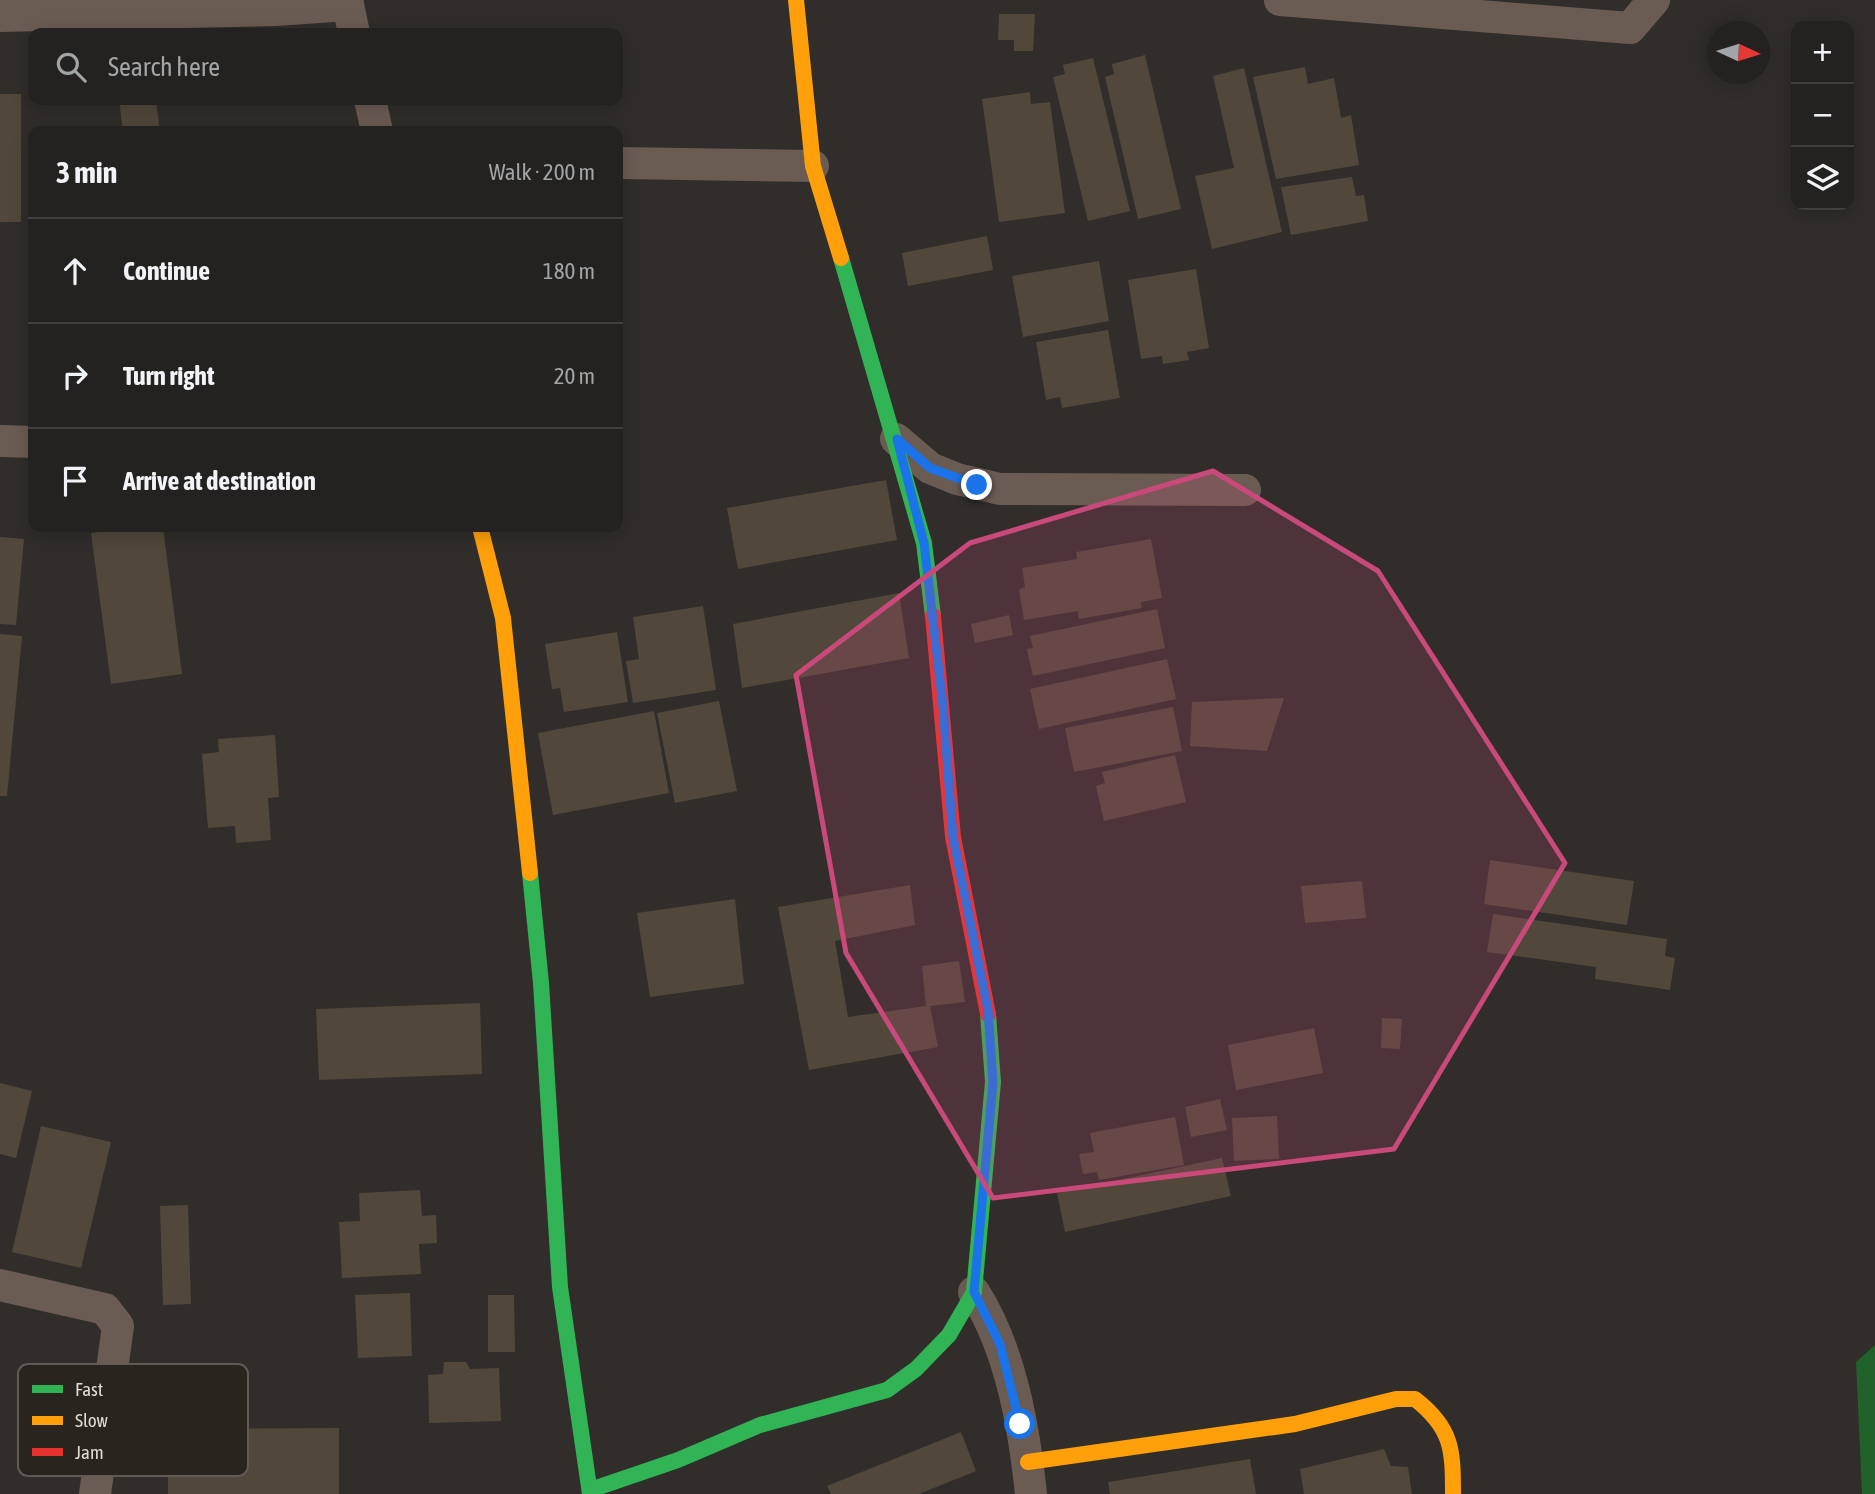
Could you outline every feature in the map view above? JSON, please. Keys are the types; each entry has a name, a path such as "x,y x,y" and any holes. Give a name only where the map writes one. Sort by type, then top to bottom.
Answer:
{"street":[{"path":"481,532 503,618 541,983 560,1287 590,1492 678,1460 760,1424 851,1402 887,1390 916,1369 949,1335 974,1292 993,1082 988,1010 953,837 943,706 924,543 897,439 813,166 796,0"},
{"path":"1280,0 1630,28 1654,0"},
{"path":"0,16 276,10 350,13"},
{"path":"371,105 376,126"},
{"path":"623,163 813,166"},
{"path":"897,439 930,468 957,479 1000,489 1245,490"},
{"path":"2,441 28,442"},
{"path":"0,1285 106,1309 118,1326 113,1364"},
{"path":"974,1292 1000,1344 1028,1462 1031,1494"},
{"path":"1028,1462 1295,1424 1396,1399 1415,1399 1444,1425 1452,1440 1453,1494"},
{"path":"95,1494 97,1476"}],"highlighted area":[{"path":"1213,471 1378,571 1565,863 1394,1149 993,1198 846,953 796,675 970,543"}],"green space":[{"path":"1875,1345 1875,1494 1862,1494 1856,1362"}],"building":[{"path":"999,14 1035,14 1033,51 1014,51 1014,40 998,40"},
{"path":"1145,55 1181,209 1138,219 1105,77 1114,74 1112,64"},
{"path":"1093,58 1130,211 1088,221 1053,77 1065,74 1063,65"},
{"path":"1305,67 1308,84 1334,78 1341,118 1351,115 1359,165 1276,179 1253,77"},
{"path":"1244,68 1282,232 1212,249 1195,176 1234,168 1213,76"},
{"path":"1030,92 1031,104 1050,102 1065,213 999,222 982,99"},
{"path":"0,94 21,94 21,222 0,222"},
{"path":"120,105 157,105 159,126 122,126"},
{"path":"1352,177 1356,196 1364,195 1368,221 1291,235 1281,187"},
{"path":"987,236 993,270 908,286 902,253"},
{"path":"1099,261 1109,321 1023,337 1012,276"},
{"path":"1196,269 1209,348 1187,352 1189,360 1163,364 1162,356 1141,359 1128,280"},
{"path":"1108,330 1120,398 1062,408 1060,397 1046,400 1036,342"},
{"path":"886,480 897,540 738,569 727,508"},
{"path":"164,532 182,674 111,684 91,533"},
{"path":"0,537 24,539 16,625 0,624"},
{"path":"1151,539 1162,598 1141,602 1142,608 1079,619 1078,611 1024,620 1019,590 1025,587 1022,568 1077,559 1076,552"},
{"path":"899,593 909,658 742,688 733,624"},
{"path":"703,606 716,690 633,703 626,661 639,659 633,617"},
{"path":"1157,609 1165,648 1033,676 1027,649 1033,648 1030,636"},
{"path":"1009,615 1013,635 975,643 971,624"},
{"path":"617,632 628,702 564,712 560,688 552,689 545,644"},
{"path":"0,634 22,636 7,796 0,796"},
{"path":"1167,659 1176,699 1039,729 1030,689"},
{"path":"1284,698 1267,751 1190,746 1192,702"},
{"path":"719,701 737,791 675,803 657,713"},
{"path":"1173,707 1182,751 1074,772 1065,728"},
{"path":"654,711 669,793 553,815 538,733"},
{"path":"275,735 279,797 268,798 271,840 236,843 235,826 208,828 202,754 219,752 218,739"},
{"path":"1175,755 1186,802 1104,821 1096,786 1105,783 1102,772"},
{"path":"1490,860 1634,881 1627,925 1484,904"},
{"path":"1362,881 1366,918 1305,923 1301,886"},
{"path":"910,885 915,925 835,941 848,1017 926,1006 922,966 959,961 965,1002 930,1006 938,1047 809,1070 778,907"},
{"path":"735,899 744,984 650,997 637,913"},
{"path":"1493,914 1667,939 1665,956 1675,958 1670,990 1595,979 1596,967 1487,952"},
{"path":"480,1003 482,1074 319,1080 316,1009"},
{"path":"1382,1018 1402,1019 1400,1049 1381,1048"},
{"path":"1314,1028 1323,1073 1236,1090 1228,1045"},
{"path":"0,1083 32,1091 16,1158 0,1154"},
{"path":"1220,1099 1227,1130 1191,1137 1185,1107"},
{"path":"1277,1116 1279,1159 1234,1161 1232,1118"},
{"path":"1175,1117 1184,1165 1099,1180 1097,1172 1083,1174 1079,1154 1094,1152 1090,1133"},
{"path":"41,1126 111,1142 81,1268 12,1252"},
{"path":"1222,1158 1231,1196 1065,1232 1057,1193"},
{"path":"420,1190 422,1216 436,1215 437,1243 419,1244 421,1274 342,1278 339,1222 360,1221 359,1193"},
{"path":"188,1205 191,1304 163,1305 160,1206"},
{"path":"410,1293 412,1356 358,1358 355,1295"},
{"path":"488,1295 514,1295 515,1352 488,1352"},
{"path":"444,1362 466,1362 470,1369 499,1368 501,1421 429,1423 428,1375 443,1374"},
{"path":"339,1428 339,1494 168,1494 168,1476 248,1476 248,1429"},
{"path":"961,1432 976,1471 919,1494 831,1494 827,1486"},
{"path":"1384,1449 1391,1466 1408,1467 1412,1494 1304,1494 1300,1469"},
{"path":"1250,1459 1256,1494 1110,1494 1108,1482"}],"traffic: fast":[{"path":"841,258 924,543 933,616"},
{"path":"530,873 541,983 560,1287 590,1494"},
{"path":"590,1490 678,1460 760,1425 887,1390 916,1369 949,1335 974,1292 993,1082 988,1014"}],"traffic: slow":[{"path":"796,0 813,166 841,258"},
{"path":"481,532 503,618 530,873"},
{"path":"1028,1462 1295,1424 1396,1399 1415,1399 1437,1420 1448,1440 1453,1494"}],"traffic: jam":[{"path":"933,616 953,837 988,1014"}],"route":[{"path":"977,485 930,468 897,439 924,543 943,706 953,837 988,1010 993,1082 974,1292 1000,1344 1020,1424"}]}
